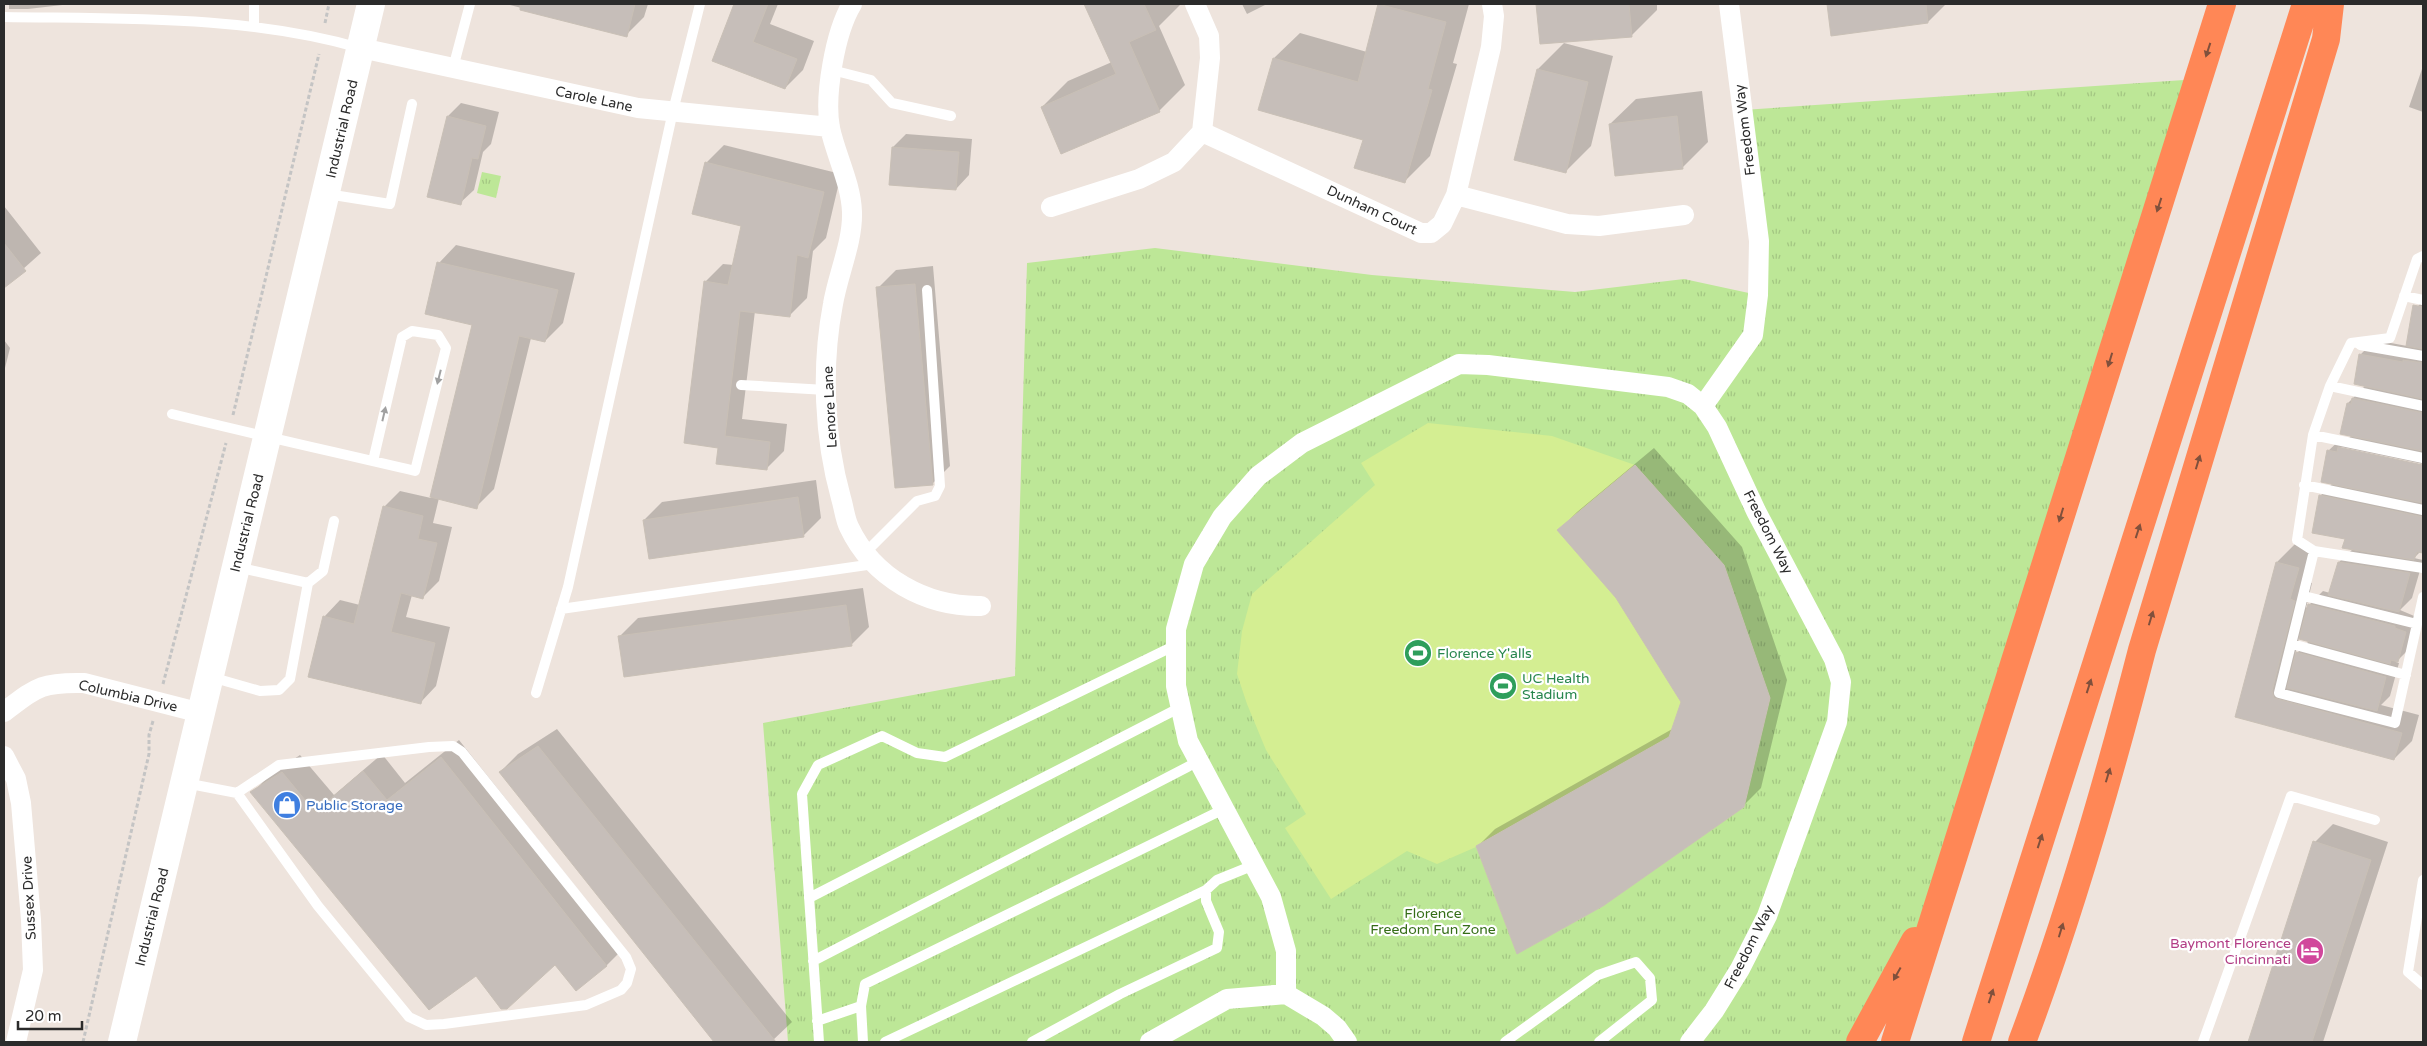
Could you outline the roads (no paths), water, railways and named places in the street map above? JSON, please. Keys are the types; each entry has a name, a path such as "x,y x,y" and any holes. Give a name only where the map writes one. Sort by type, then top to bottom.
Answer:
{"highway":[{"path":"1895,1042 2222,4"},
{"path":"1976,1042 2306,4"},
{"path":"2022,1042 2051,964 2120,735 2142,650 2326,39 2330,4"},
{"path":"1860,1042 1946,885"},
{"path":"2038,1042 2051,964"}],"main road":[{"name":"Industrial Road","path":"122,1042 372,4"}],"street":[{"path":"830,127 827,92 844,16 852,4"},
{"path":"1050,207 1139,179 1174,162 1202,132 1210,58 1209,36 1195,4"},
{"name":"Dunham Court","path":"1202,132 1421,233 1431,234 1442,224 1456,195 1491,47 1494,16 1492,4"},
{"name":"Freedom Way","path":"1690,1042 1714,1011 1740,969 1767,916 1837,722 1841,682 1834,659 1756,511 1717,427 1703,406 1752,335 1758,295 1759,241 1730,4"},
{"name":"Carole Lane","path":"361,48 638,108 830,127"},
{"name":"Lenore Lane","path":"830,127 850,196 852,212 850,235 832,304 826,390 835,476 849,526 870,558 904,587 931,599 961,606 981,606"},
{"path":"1456,195 1568,224 1599,226 1684,214"},
{"path":"1286,994 1286,950 1271,897 1188,741 1176,686 1176,628 1194,564 1222,517 1258,476 1302,443 1459,364 1488,364 1668,387 1688,394 1703,406"},
{"name":"Columbia Drive","path":"4,712 35,689 65,683 84,683 201,712"},
{"name":"Sussex Drive","path":"4,756 16,779 21,803 31,920 32,970 16,1042"},
{"path":"1150,1042 1227,999 1286,994 1323,1016 1337,1028 1347,1042"}],"lane":[{"path":"254,4 254,26"},
{"path":"453,68 470,4"},
{"path":"536,693 572,567 674,111 700,4"},
{"path":"4,16 142,20 254,26 322,37 361,48"},
{"path":"832,70 871,80 892,103 951,116"},
{"path":"327,194 390,204 412,104"},
{"path":"2351,344 2390,338 2418,260 2423,256"},
{"path":"561,609 870,558 917,501 935,496 940,486 926,290"},
{"path":"2404,296 2423,300"},
{"path":"172,414 415,471 446,348 438,335 412,331 402,337 373,461"},
{"path":"2351,344 2423,356"},
{"path":"2351,344 2330,386 2313,435 2297,540 2314,551 2423,568"},
{"path":"741,385 826,390"},
{"path":"2330,386 2423,406"},
{"path":"2313,435 2423,458"},
{"path":"2304,485 2423,510"},
{"path":"210,676 260,691 279,690 290,679 308,584 323,571 334,521"},
{"path":"2314,551 2279,693 2395,723 2423,597"},
{"path":"236,567 308,584"},
{"path":"2304,596 2417,624"},
{"path":"2292,644 2406,675"},
{"path":"819,1042 802,794 818,765 882,736 917,753 945,757 1176,645"},
{"path":"809,898 1181,707"},
{"path":"184,782 237,794 318,906 409,1017 426,1025 586,1005 621,990 627,983 631,969 626,957 462,752 453,746 428,747 279,765 237,794"},
{"path":"814,961 1199,761"},
{"path":"2203,1042 2291,796 2375,820"},
{"path":"863,1042 861,1006 865,984 1224,809"},
{"path":"885,1042 1206,890 1217,880 1254,865"},
{"path":"2423,880 2408,972 2423,986"},
{"path":"1032,1042 1120,994 1217,948 1219,932 1206,901 1206,890"},
{"path":"1506,1042 1598,975 1636,962 1650,978 1652,1000 1599,1042"},
{"path":"817,1021 861,1006"}],"place":[{"name":"Florence Y'alls","path":"1418,653"},
{"name":"UC Health Stadium","path":"1503,686"},
{"name":"Public Storage","path":"287,805"},
{"name":"Baymont Florence Cincinnati","path":"2310,951"}],"park label":[{"name":"Florence Freedom Fun Zone","path":"1433,922"}]}
